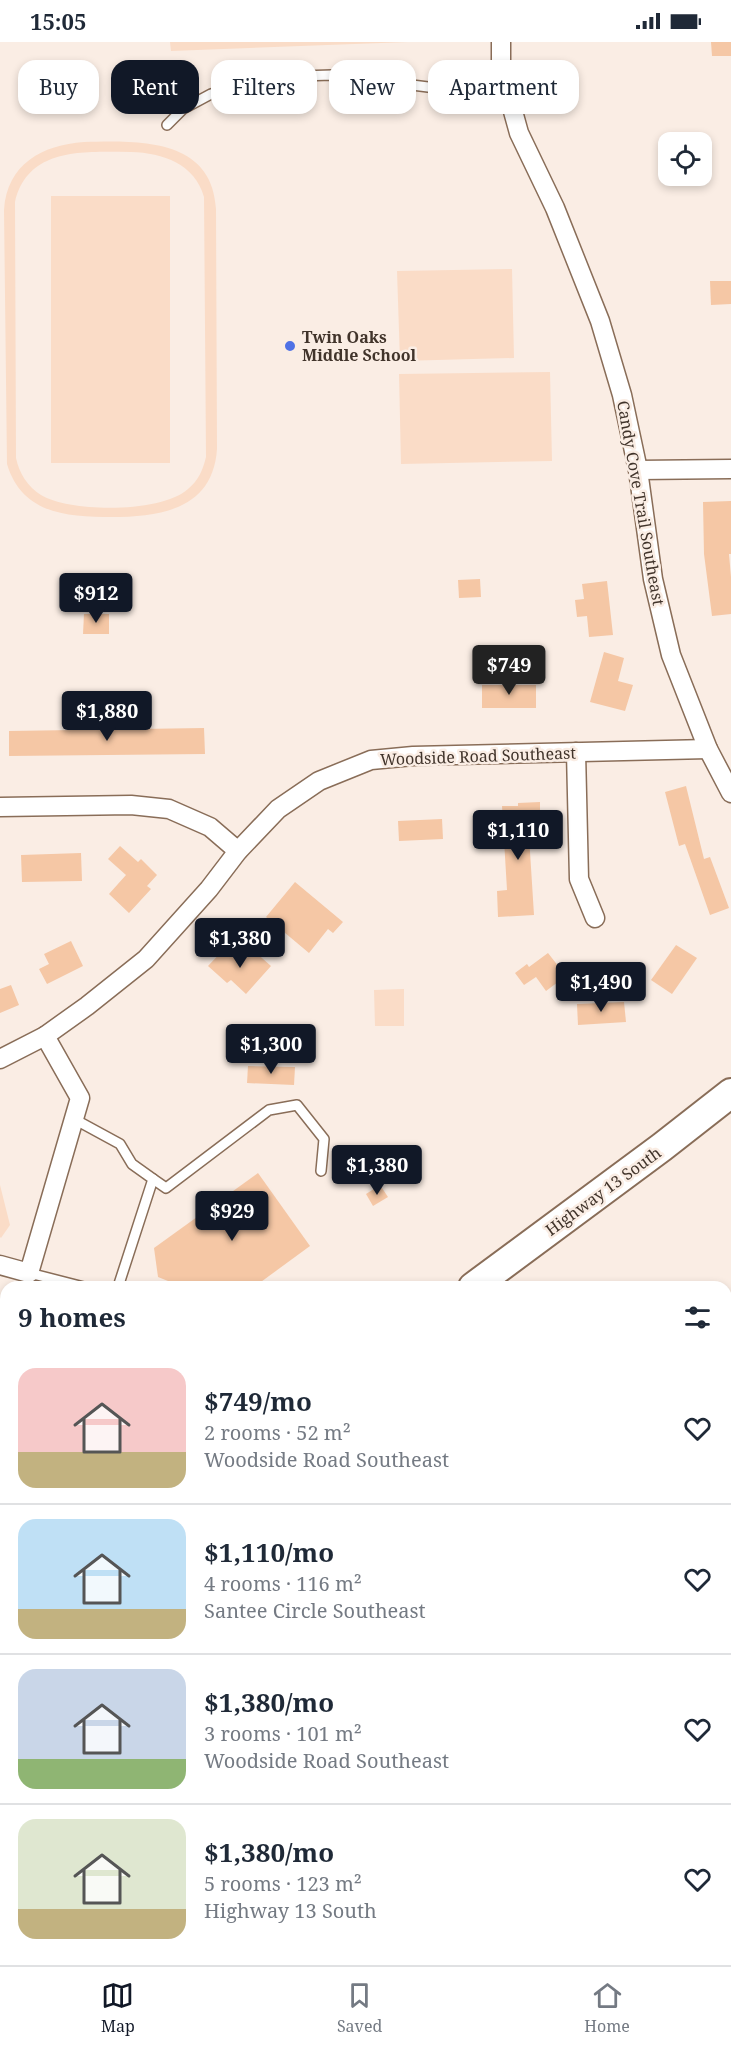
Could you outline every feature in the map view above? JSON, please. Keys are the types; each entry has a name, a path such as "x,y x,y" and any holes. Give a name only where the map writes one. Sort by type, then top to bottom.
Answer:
{"main road":[{"name":"Highway 13 South","path":"481,1281 731,1093"}],"street":[{"name":"Candy Cove Trail Southeast","path":"501,42 501,60"},
{"name":"Candy Cove Trail Southeast","path":"513,114 519,133 555,208 600,321 622,395 638,470 653,579 671,655 708,749 731,794"},
{"path":"638,470 731,469"},
{"name":"Woodside Road Southeast","path":"0,1059 45,1036 146,959 209,889 238,851 278,809 319,782 371,760 413,756 708,749"},
{"path":"576,752 579,879 595,918"},
{"path":"0,807 131,805 169,809 210,827 238,851"},
{"path":"0,1265 29,1273 80,1098 45,1036"}],"lane":[{"path":"167,125 183,109 211,94 257,80 332,75 428,87"},
{"path":"74,1119 120,1144 132,1164 166,1188 269,1110 297,1105 324,1139 321,1171"},
{"path":"120,1281 153,1179"},
{"path":"29,1273 60,1281"}],"shaded area":[{"path":"170,42 408,42 171,51"},
{"path":"126,142 168,148 186,156 201,168 211,185 216,209 217,449 213,469 206,485 195,497 166,511 130,517 95,517 48,509 35,503 23,493 14,481 7,464 4,210 7,194 12,180 29,160 54,147 69,144","holes":["96,152 143,153 176,162 193,176 204,197 206,457 202,471 188,489 158,503 116,508 73,505 55,501 32,488 19,469 16,458 15,202 22,184 32,171 61,156"]},
{"path":"51,196 170,196 170,463 51,463"},
{"path":"512,269 514,358 400,361 397,271"},
{"path":"550,372 552,461 401,464 399,374"},
{"path":"404,989 404,1026 375,1026 374,990"},
{"path":"0,1185 10,1225 1,1238 0,1237"}],"building":[{"path":"711,42 731,42 731,56 712,56"},
{"path":"710,281 731,281 731,304 711,305"},
{"path":"731,501 731,554 729,554 731,614 712,616 704,554 703,502"},
{"path":"480,579 481,597 459,598 458,580"},
{"path":"607,581 613,635 589,637 587,616 577,617 575,600 584,599 582,584"},
{"path":"84,614 109,614 109,634 83,634"},
{"path":"604,652 624,658 618,681 633,685 625,711 590,702"},
{"path":"482,685 536,685 536,708 482,708"},
{"path":"204,728 205,754 9,756 9,731"},
{"path":"686,786 704,859 710,857 729,908 710,915 685,844 679,846 665,792"},
{"path":"540,802 540,820 528,820 534,915 498,917 497,891 507,890 502,806"},
{"path":"442,819 443,839 399,841 398,821"},
{"path":"120,846 138,862 141,859 157,875 147,886 151,889 129,913 109,894 126,875 108,859"},
{"path":"81,853 82,881 22,882 21,855"},
{"path":"295,882 343,922 333,933 328,929 309,953 266,917"},
{"path":"71,941 83,966 47,984 39,969 49,964 44,954"},
{"path":"676,945 697,958 672,994 651,980"},
{"path":"226,947 242,962 253,950 271,966 246,994 231,980 227,983 208,966"},
{"path":"548,953 566,976 546,991 536,977 524,985 515,973 527,964 529,967"},
{"path":"11,985 19,1005 0,1013 0,989"},
{"path":"624,1002 626,1022 578,1025 577,1004"},
{"path":"248,1066 295,1067 294,1085 247,1083"},
{"path":"258,1173 310,1246 262,1281 168,1281 158,1277 154,1248"},
{"path":"380,1185 388,1197 373,1206 366,1194"}],"place":[{"name":"Twin Oaks Middle School","path":"290,346"}]}
